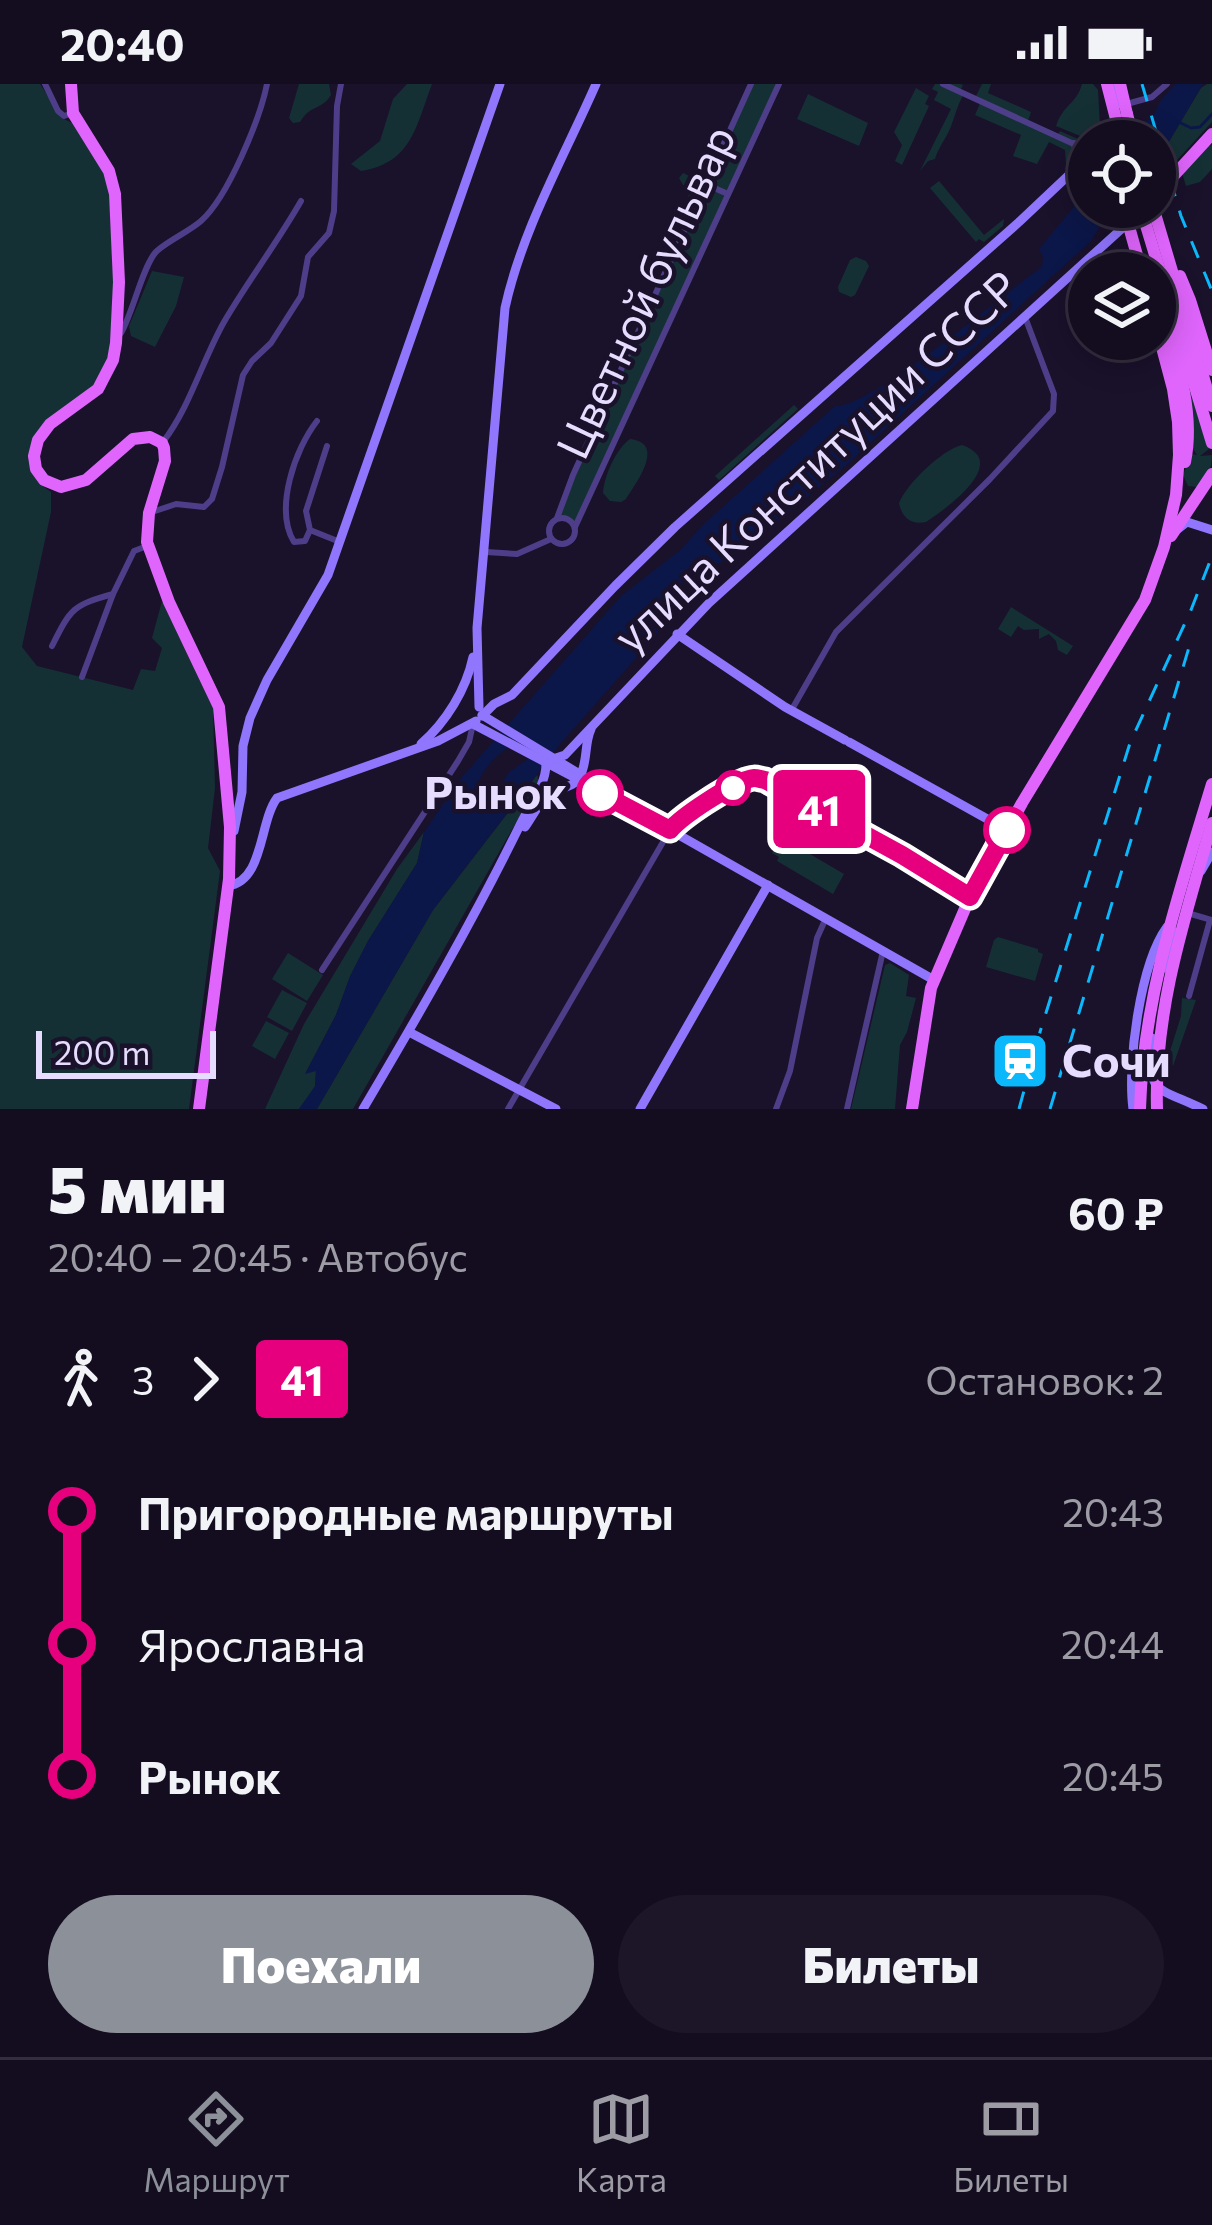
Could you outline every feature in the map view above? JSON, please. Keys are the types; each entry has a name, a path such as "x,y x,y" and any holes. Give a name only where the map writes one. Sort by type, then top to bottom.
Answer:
{"main road":[{"path":"71,84 73,113 109,171 116,194 116,343 98,389 42,434 35,448 36,469 52,485 71,486 86,480 133,440 149,437 161,443 165,461 148,513 147,546 219,707 231,844"},
{"path":"199,1109 250,718 322,587 340,542 500,84"},
{"path":"596,84 529,233 505,308 477,628 469,673 452,711 454,719 510,696 685,519 1068,176"},
{"path":"1114,84 1119,106 1115,120"},
{"path":"1114,84 1119,120"},
{"path":"1114,84 1127,120"},
{"path":"1176,173 1212,134"},
{"name":"улица Конституции СССР","path":"550,760 565,755 676,634 786,531 1123,228"},
{"path":"1153,228 1212,428"},
{"path":"1153,228 1212,445 1205,453 1194,452 1188,440"},
{"path":"1154,228 1212,406"},
{"path":"1156,228 1189,295 1212,370"},
{"path":"912,1109 928,998 970,897 1145,600 1164,547 1178,476 1177,403 1165,360"},
{"path":"1175,360 1186,401 1188,440 1178,476"},
{"path":"1164,547 1212,474"},
{"path":"1178,476 1188,490 1204,488"},
{"path":"1192,502 1192,516 1212,527"},
{"path":"1164,547 1183,524 1212,527"},
{"path":"477,628 477,712"},
{"path":"676,634 791,711 1007,830"},
{"path":"478,680 490,694 510,696"},
{"path":"416,748 463,698 493,727 934,980"},
{"path":"228,886 241,883 249,874 274,801 438,741 477,712"},
{"path":"511,845 545,798 579,777 592,725"},
{"path":"362,1109 511,845 550,760"},
{"path":"225,788 236,788 241,779"},
{"path":"1137,1109 1159,969 1212,784"},
{"path":"1203,1109 1159,1089 1151,1079 1154,1024 1212,802"},
{"path":"1156,1109 1165,997 1212,823"},
{"path":"1197,875 1212,852"},
{"path":"640,1109 769,885"},
{"path":"1137,1109 1132,1070 1140,1006 1158,940 1181,910"},
{"path":"409,1032 556,1109"}],"street":[{"path":"45,84 61,114 73,113"},
{"path":"116,343 155,252 200,222 222,193 260,113 266,84"},
{"path":"148,513 176,504 204,506 212,499 243,375 271,343 301,296 308,257 331,227 340,84"},
{"name":"Цветной бульвар","path":"557,518 751,84"},
{"name":"Цветной бульвар","path":"575,527 779,84"},
{"path":"943,84 1068,140"},
{"path":"1119,106 1152,97 1167,84"},
{"path":"705,184 728,194"},
{"path":"161,443 184,407 223,325 301,201"},
{"path":"791,711 836,632 1053,411 1054,394 1025,317"},
{"path":"317,421 302,442 284,509 293,542 305,541 310,530 306,512 327,446"},
{"path":"557,518 568,519 575,527 573,539 566,544 551,538 549,526 557,518"},
{"path":"310,530 340,542"},
{"path":"484,552 525,552 551,538"},
{"path":"82,677 134,550 147,546"},
{"path":"52,646 78,605 113,595"},
{"path":"322,970 466,746 477,712"},
{"path":"508,1109 670,830 747,780 760,778 776,784 970,897"},
{"path":"1181,910 1211,920 1189,996"},
{"path":"776,1109 790,1070 817,938 826,918"},
{"path":"847,1109 883,951"},
{"path":"1197,962 1212,967"}],"green space":[{"path":"0,84 40,84 62,118 72,123 108,183 113,257 114,313 106,363 86,395 38,431 41,485 51,492 51,512 22,647 37,666 133,690 141,669 155,671 162,648 152,638 162,601 213,708 215,788 208,848 220,871 189,1109 0,1109"},
{"path":"299,84 329,84 331,95 293,123 289,118"},
{"path":"407,84 432,84 410,140 391,160 361,171 351,164 380,141 393,99"},
{"path":"751,84 779,84 575,527 568,519 557,518 695,205 686,201 691,189 679,178 683,173 706,184"},
{"path":"935,84 963,85 960,91 964,94 935,159 920,171 951,109 934,100"},
{"path":"982,84 991,84 988,93 1031,112 1028,121 1068,135 1068,167 1065,150 1049,142 1037,164 1013,156 1021,135 975,115 981,101 975,98"},
{"path":"1082,84 1093,84 1098,90 1100,120 1068,120 1068,131 1056,126 1063,113"},
{"path":"1212,84 1212,122 1176,161 1176,130 1201,88"},
{"path":"916,88 929,96 925,104 929,106 902,165 895,161 902,145 894,132"},
{"path":"808,94 868,123 859,146 797,119"},
{"path":"1212,145 1212,169 1200,182 1186,186 1182,173"},
{"path":"939,181 984,235 1004,219 1003,226 984,242 976,242 930,188"},
{"path":"856,257 869,266 851,297 838,287 850,260"},
{"path":"152,271 184,277 176,306 155,347 131,336 129,326"},
{"path":"1183,371 1209,449 1200,456 1212,455 1211,466 1197,487 1188,486 1183,475 1191,454 1197,455 1192,447"},
{"path":"794,405 798,409 719,480 715,476"},
{"path":"630,439 646,448 646,464 626,499 610,501 603,493 606,479"},
{"path":"962,445 980,462 970,485 926,522 908,519 899,503 909,486 935,460"},
{"path":"1011,607 1073,646 1067,655 1049,634 1039,639 1039,629 1018,626 1011,637 998,629"},
{"path":"537,775 539,782 353,1109 317,1109 433,910"},
{"path":"424,832 417,863 368,941 306,1072 316,1070 315,1087 299,1109 265,1109 304,1024"},
{"path":"781,837 844,874 833,894 777,861 779,857 772,853"},
{"path":"998,937 1043,954 1035,981 986,967"},
{"path":"288,953 323,975 307,1001 272,979"},
{"path":"890,963 909,975 906,996 916,998 900,1045 895,1109 851,1109 885,965"},
{"path":"282,990 307,1003 292,1031 267,1017"},
{"path":"1182,998 1196,1000 1173,1066 1166,1064"},
{"path":"266,1021 289,1033 275,1059 252,1046"}],"shaded area":[{"path":"1176,84 1203,84 1176,130 1176,120 1148,120"},
{"path":"1068,214 1068,228 1099,228 1091,241 1079,252 1068,252 1068,262 845,466 731,559 695,571 656,608 651,616 658,633 561,743 433,910 317,1109 299,1109 315,1086 316,1071 305,1074 350,976 417,863 424,832 462,777 621,596 679,551 835,406 853,402 906,370 1042,267 1039,249","holes":["519,743 533,755 503,782 494,787 488,783 473,801 479,781 496,757"]}],"waterway":[{"path":"1181,123 1200,127 1212,114"}],"railway":[{"path":"1142,84 1181,216 1212,291"},
{"path":"1019,1109 1130,743 1212,556"},
{"path":"1050,1109 1190,644"}],"bus line":[{"name":"41","path":"600,793 670,830 741,782 765,780 970,897 1007,830"}],"place":[{"name":"Рынок","path":"600,793"},
{"name":"Сочи","path":"1020,1061"}]}
